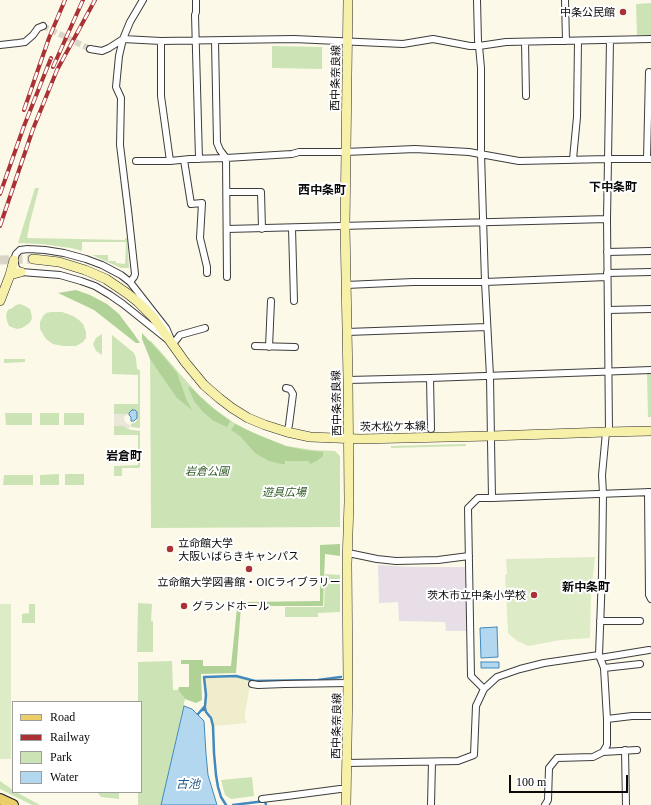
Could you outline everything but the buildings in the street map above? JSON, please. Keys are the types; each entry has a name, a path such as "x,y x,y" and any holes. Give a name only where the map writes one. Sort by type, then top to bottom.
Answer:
{"main road":[{"path":"0,799 13,805"}],"street":[{"path":"130,282 134,278 135,274 120,145 120,98 116,87 119,56 123,38 130,22 143,0"},
{"path":"196,0 195,16 199,159"},
{"name":"西中条奈良線","path":"346,805 348,683 348,380 345,152 348,0"},
{"path":"477,0 478,41 482,68 481,154 490,376 492,498"},
{"path":"565,0 566,41"},
{"path":"0,45 25,42 38,28 43,26"},
{"path":"90,49 102,51 123,38 161,41 294,39 403,44 433,39 470,46 506,42 651,39"},
{"path":"214,40 218,144 220,150 226,158 227,276"},
{"path":"603,752 607,745 607,719 604,668 600,656 600,621 602,574 602,475 608,432 607,219 610,40"},
{"path":"161,41 161,96 170,161"},
{"path":"573,159 577,117 578,41"},
{"path":"526,42 526,96"},
{"path":"136,161 226,158 292,154 299,152 415,149 470,152 519,161 649,159 649,72"},
{"path":"184,160 191,204 202,203 200,238 207,273"},
{"path":"227,192 262,192 262,229"},
{"path":"227,229 607,219"},
{"path":"292,228 294,301"},
{"path":"0,301 16,254 20,250 45,250 64,253 102,265 130,282 166,328 173,344"},
{"path":"607,252 651,251"},
{"name":"茨木松ケ本線","path":"33,259 73,266 106,279 138,302 152,317 204,385 236,411 256,422 287,432 310,437 360,439 651,431"},
{"path":"14,260 16,268 22,272"},
{"path":"10,275 22,272 60,275 94,286 106,292 123,304 173,344"},
{"path":"346,285 413,282 485,282 651,272"},
{"path":"269,347 271,301"},
{"path":"608,310 651,309"},
{"path":"347,332 487,327"},
{"path":"173,344 180,335 205,328"},
{"path":"255,346 295,348"},
{"path":"348,380 651,370"},
{"path":"430,378 432,429"},
{"path":"286,388 290,389 293,394 287,432"},
{"path":"484,689 471,676 468,508 478,498 650,492 648,595 651,599"},
{"path":"348,554 396,561 438,560 469,556"},
{"path":"600,621 640,621"},
{"path":"347,763 458,761 474,755 476,706 484,689 497,677 520,669 544,664 649,650"},
{"path":"604,668 640,664"},
{"path":"252,684 348,683"},
{"path":"607,719 632,716 651,716"},
{"path":"625,750 626,805"},
{"path":"546,805 548,800 549,768 557,758 593,757 603,752 636,750"},
{"path":"431,805 432,762"},
{"path":"262,799 340,789 346,790"}],"shaded area":[{"path":"114,414 128,414 124,418 125,422 131,426 128,429 124,426 114,426"},
{"path":"378,565 411,567 465,567 467,631 446,631 445,622 399,621 398,602 379,603"},
{"path":"235,677 251,681 245,712 245,719 247,723 213,726 212,718 206,709 205,678"}],"green space":[{"path":"651,3 651,35 637,35 636,4"},
{"path":"272,46 322,47 322,69 272,68"},
{"path":"35,188 39,188 27,238 125,240 125,238 127,238 129,268 121,268 92,255 108,255 108,261 116,261 116,263 125,264 126,242 82,242 82,251 41,244 18,243"},
{"path":"76,290 90,295 107,304 119,314 140,343 136,343 94,310 58,293"},
{"path":"20,304 30,309 32,318 28,324 17,329 9,326 6,316 9,309"},
{"path":"62,312 79,320 83,324 86,332 86,338 83,342 76,346 63,346 53,344 46,339 40,329 40,322 46,313"},
{"path":"142,333 177,373 187,401 192,410 177,398 150,359 142,339"},
{"path":"102,334 102,355 96,351 93,344 96,338"},
{"path":"112,335 134,353 137,369 140,370 140,428 131,427 131,424 136,422 137,418 131,411 128,414 114,414 114,404 138,404 138,375 112,374"},
{"name":"岩倉公園","path":"150,340 200,396 233,422 247,430 286,446 313,450 335,451 340,456 340,527 151,528"},
{"path":"4,359 25,359 25,362 4,363"},
{"path":"647,373 651,373 651,417 648,417"},
{"path":"188,387 190,387 210,406 230,421 227,427 214,421 203,412 194,401"},
{"path":"5,413 32,413 32,425 6,425"},
{"path":"40,413 59,413 59,425 40,425"},
{"path":"64,413 84,413 84,425 64,425"},
{"path":"235,424 286,446 323,452 323,456 310,464 309,461 285,461 285,464 281,464 269,461 255,453 240,436 231,430"},
{"path":"114,426 124,426 128,429 140,431 140,467 122,468 122,476 114,476 114,466 138,465 138,435 114,435"},
{"path":"466,444 466,446 391,448 391,446"},
{"path":"59,474 59,485 40,485 40,475"},
{"path":"65,474 84,474 84,485 65,485"},
{"path":"4,475 33,475 33,485 3,485"},
{"path":"340,544 340,556 325,554 323,606 241,606 236,673 201,674 202,700 196,703 185,699 178,690 179,687 189,687 189,664 181,664 181,660 203,660 203,666 231,666 237,608 239,604 245,602 320,601 320,545"},
{"path":"595,557 591,594 590,638 561,640 528,646 517,641 508,633 505,575 507,574 506,559"},
{"path":"325,574 340,575 340,612 318,613 318,617 285,617 285,607 324,607"},
{"path":"138,603 152,604 151,621 153,621 153,652 137,652"},
{"path":"0,604 11,604 11,759 0,759"},
{"path":"29,604 35,604 35,623 22,623 22,614 29,613"},
{"path":"172,661 173,690 178,690 185,699 161,805 138,805 138,793 142,793 142,701 138,701 138,662"},
{"path":"252,777 254,796 231,799 225,795 221,780"},
{"path":"0,781 12,789 12,793 18,793 40,805 32,805 0,789"},
{"path":"98,793 119,793 119,799 101,797"}],"water":[{"path":"132,410 137,412 137,418 134,421 131,421 131,417 129,415"},
{"path":"497,627 498,657 481,658 480,628"},
{"path":"481,662 499,662 499,668 481,668"},
{"name":"古池","path":"184,706 192,709 204,721 208,775 217,805 161,805"}],"waterway":[{"path":"198,714 205,706 206,695 204,677 236,676 255,681 318,680 341,677"},
{"path":"203,710 205,708 206,712 211,718 213,726 216,775 221,797 226,805"},
{"path":"233,805 265,801 266,805"}],"tunnel":[{"path":"43,26 90,49"},
{"path":"0,260 33,259"}],"railway":[{"path":"24,110 49,38 65,0"},
{"path":"53,67 83,0"},
{"path":"0,226 33,129 57,70 95,0"},
{"path":"0,194 24,126 51,58"}],"place":[{"name":"中条公民館","path":"623,12"},
{"name":"立命館大学 大阪いばらきキャンパス","path":"170,549"},
{"name":"立命館大学図書館・OICライブラリー","path":"249,569"},
{"name":"茨木市立中条小学校","path":"534,595"},
{"name":"グランドホール","path":"184,606"}],"district":[{"name":"下中条町","path":"613,186"},
{"name":"西中条町","path":"322,189"},
{"name":"岩倉町","path":"124,455"},
{"name":"新中条町","path":"586,586"}],"park label":[{"name":"遊具広場","path":"284,492"}]}
